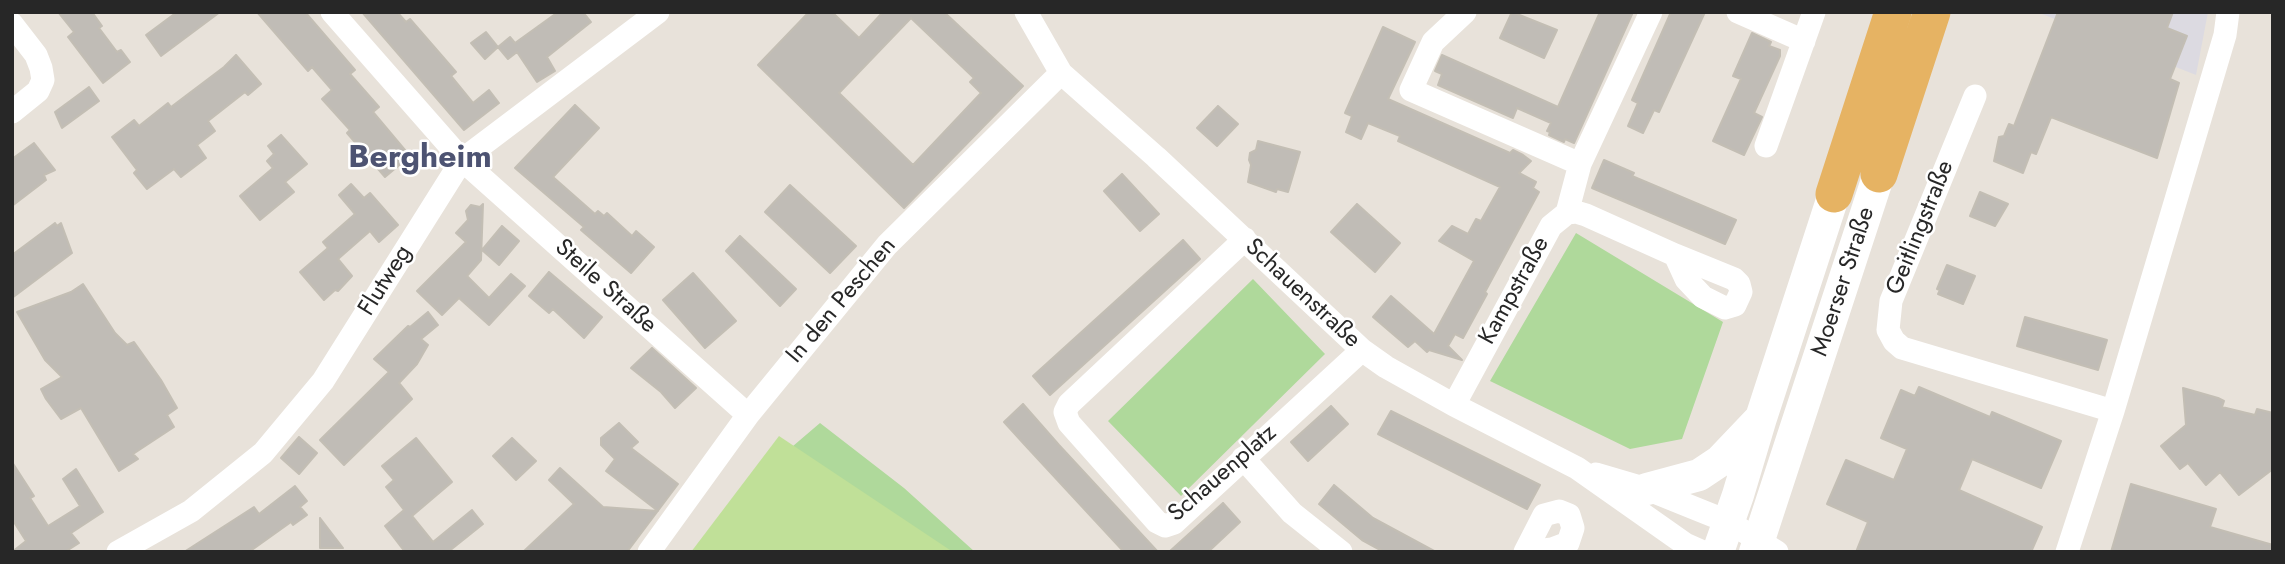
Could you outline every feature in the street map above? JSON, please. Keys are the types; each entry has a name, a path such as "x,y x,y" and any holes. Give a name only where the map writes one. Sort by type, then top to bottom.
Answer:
{"highway":[{"name":"Moerser Straße","path":"1834,194 1893,12"},
{"name":"Moerser Straße","path":"1879,174 1932,12"}],"main road":[{"name":"Moerser Straße","path":"1764,548 1879,174"},
{"name":"Moerser Straße","path":"1718,552 1834,194"},
{"path":"1647,489 1699,475 1720,461 1761,418"}],"street":[{"name":"Steile Straße","path":"332,12 462,160 748,415"},
{"name":"Flutweg","path":"118,552 191,511 263,453 323,381 462,160 658,12"},
{"name":"Schauenstraße","path":"1026,12 1061,73 1362,350 1454,405 1577,468 1685,544 1703,552"},
{"path":"1465,12 1433,42 1411,90 1580,164"},
{"path":"1567,213 1580,164 1651,12"},
{"path":"1738,12 1804,41"},
{"path":"1766,146 1814,12"},
{"path":"2067,552 2113,411 2225,35 2228,12"},
{"path":"12,24 36,55 43,80 38,91 12,112"},
{"name":"In den Peschen","path":"649,552 748,415 887,245 1061,73"},
{"name":"Geitlingstraße","path":"1975,96 1891,301 1888,330 1902,348 2113,411"},
{"name":"Kampstraße","path":"1454,405 1551,226 1567,213 1586,215 1675,255"},
{"name":"Schauenplatz","path":"1245,240 1069,404 1065,412 1069,423 1157,522 1165,526 1174,523 1362,350"},
{"path":"1243,458 1292,513 1340,552"},
{"name":"Schauenstraße","path":"1577,468 1647,489 1728,522 1764,548"}],"shaded area":[{"path":"2037,12 2208,12 2196,75"}],"green space":[{"path":"1576,233 1723,322 1682,439 1630,449 1490,381"},
{"path":"1253,279 1325,354 1181,496 1108,421"},
{"path":"820,423 904,488 975,552 899,552 786,452"},
{"path":"779,436 953,552 691,552"}],"building":[{"path":"58,12 92,12 102,26 99,28 117,52 121,50 130,62 103,83 68,37 74,32"},
{"path":"177,12 220,12 161,56 146,35"},
{"path":"257,12 305,12 355,70 350,74 379,107 373,112 410,156 385,177 347,133 350,130 322,99 332,90 312,67 308,71"},
{"path":"362,12 397,12 406,22 410,19 456,72 451,76 473,103 489,90 499,103 464,130"},
{"path":"558,12 583,12 591,22 547,57 555,71 537,82 517,52 508,59 498,47 510,37 515,43"},
{"path":"809,12 832,12 859,38 883,12 944,12 1023,86 904,208 758,65","holes":["911,18 974,78 970,82 981,93 913,165 839,93"]},
{"path":"1512,12 1557,30 1544,58 1500,38"},
{"path":"1600,12 1633,12 1574,143 1549,135 1550,132 1547,131 1551,123 1517,108 1513,118 1438,85 1442,74 1435,71 1442,55 1558,107"},
{"path":"1671,12 1705,12 1659,112 1654,110 1643,133 1628,126 1638,103 1632,100"},
{"path":"2058,12 2173,12 2167,28 2187,36 2170,79 2179,83 2157,158 2051,117 2036,154 2031,152 2023,173 1994,161 1999,137 2004,136 2009,124 2014,126"},
{"path":"1383,27 1415,42 1388,99 1510,153 1513,150 1523,155 1531,161 1519,173 1536,182 1533,188 1539,192 1463,338 1455,334 1448,346 1462,360 1429,350 1427,352 1415,341 1408,347 1373,317 1391,296 1434,334 1474,261 1439,241 1452,226 1468,234 1476,219 1481,221 1500,187 1398,141 1400,136 1368,123 1361,139 1346,132 1352,116 1345,113"},
{"path":"486,32 498,47 485,59 471,43"},
{"path":"1752,33 1771,42 1769,46 1780,50 1780,56 1754,113 1762,117 1744,155 1713,141 1741,79 1733,76"},
{"path":"236,55 261,84 248,95 245,92 208,121 215,131 197,145 206,158 181,177 174,169 147,189 134,173 137,170 112,137 134,120 139,126 168,103 171,107"},
{"path":"89,87 99,101 62,128 55,112"},
{"path":"575,105 599,128 553,177 595,214 598,211 604,216 607,213 632,236 636,231 654,247 631,273 581,230 584,227 515,168"},
{"path":"1218,106 1238,124 1217,146 1197,128"},
{"path":"281,135 307,164 285,182 294,192 260,220 240,196 273,168 267,161 274,154 268,146"},
{"path":"1258,141 1300,152 1288,192 1277,189 1276,192 1248,182 1250,153 1256,150"},
{"path":"34,143 55,170 44,175 46,180 12,206 12,159"},
{"path":"1604,160 1634,173 1632,176 1736,220 1725,244 1592,188"},
{"path":"1122,174 1159,214 1140,231 1104,191"},
{"path":"351,184 364,198 370,193 398,225 379,242 370,231 338,259 352,276 338,291 335,290 324,300 300,272 328,248 323,242 355,214 339,195"},
{"path":"790,185 856,246 830,273 765,212"},
{"path":"1980,192 2008,204 1995,226 1970,216"},
{"path":"483,204 481,260 467,276 489,298 511,274 525,286 489,325 459,298 442,315 417,291 466,242 456,233 468,220 466,211 471,205 480,207"},
{"path":"1357,204 1400,243 1375,272 1331,232"},
{"path":"55,223 57,226 61,223 72,253 12,298 12,255"},
{"path":"502,226 519,241 499,265 482,250"},
{"path":"740,236 796,289 780,306 726,251"},
{"path":"1183,240 1200,259 1050,395 1033,376"},
{"path":"1947,265 1975,276 1963,304 1938,294 1940,290 1937,289"},
{"path":"549,272 602,317 584,338 553,309 549,313 529,296"},
{"path":"693,273 736,321 705,348 663,300"},
{"path":"83,284 115,333 127,345 134,342 177,408 167,415 174,427 133,454 138,459 119,471 81,408 61,419 46,399 41,389 62,377 45,360 17,312 71,292"},
{"path":"428,312 438,325 421,339 428,345 417,364 399,383 412,399 344,465 320,440 389,372 374,359 408,326"},
{"path":"2025,317 2107,340 2098,370 2017,346"},
{"path":"652,348 696,388 675,408 661,392 631,368"},
{"path":"1919,387 1990,417 1992,412 2061,441 2041,488 1972,459 1959,490 2042,527 2031,552 1856,552 1868,522 1827,504 1846,460 1894,480 1907,449 1881,438 1901,390 1915,396"},
{"path":"2183,388 2218,398 2224,401 2222,407 2255,415 2257,409 2273,413 2273,469 2239,495 2220,472 2206,485 2188,463 2180,469 2161,446 2186,425"},
{"path":"1023,404 1158,552 1124,552 1024,444 1004,422"},
{"path":"1331,406 1348,424 1308,461 1291,442"},
{"path":"1391,411 1540,485 1527,509 1378,434"},
{"path":"619,423 638,442 631,448 678,484 658,511 606,471 615,459 601,445 601,438"},
{"path":"299,437 317,453 299,474 281,458"},
{"path":"416,438 452,482 412,516 433,542 472,510 483,524 448,552 405,552 385,526 404,510 386,487 394,480 382,466"},
{"path":"512,438 536,461 516,480 493,456"},
{"path":"12,462 34,496 30,498 48,526 80,506 63,479 76,469 103,512 71,533 79,543 65,552 12,552 26,541 12,519"},
{"path":"560,468 603,507 658,511 627,552 523,552 574,504 549,480"},
{"path":"2131,484 2216,509 2210,527 2273,545 2273,552 2111,552"},
{"path":"1334,485 1373,518 1436,552 1384,552 1362,540 1319,504"},
{"path":"295,486 307,501 300,507 307,515 293,525 291,522 249,552 184,552 254,507 259,514"},
{"path":"1223,503 1240,522 1208,552 1169,552"},
{"path":"320,518 343,548 320,548"}],"district":[{"name":"Bergheim","path":"420,159"}]}
